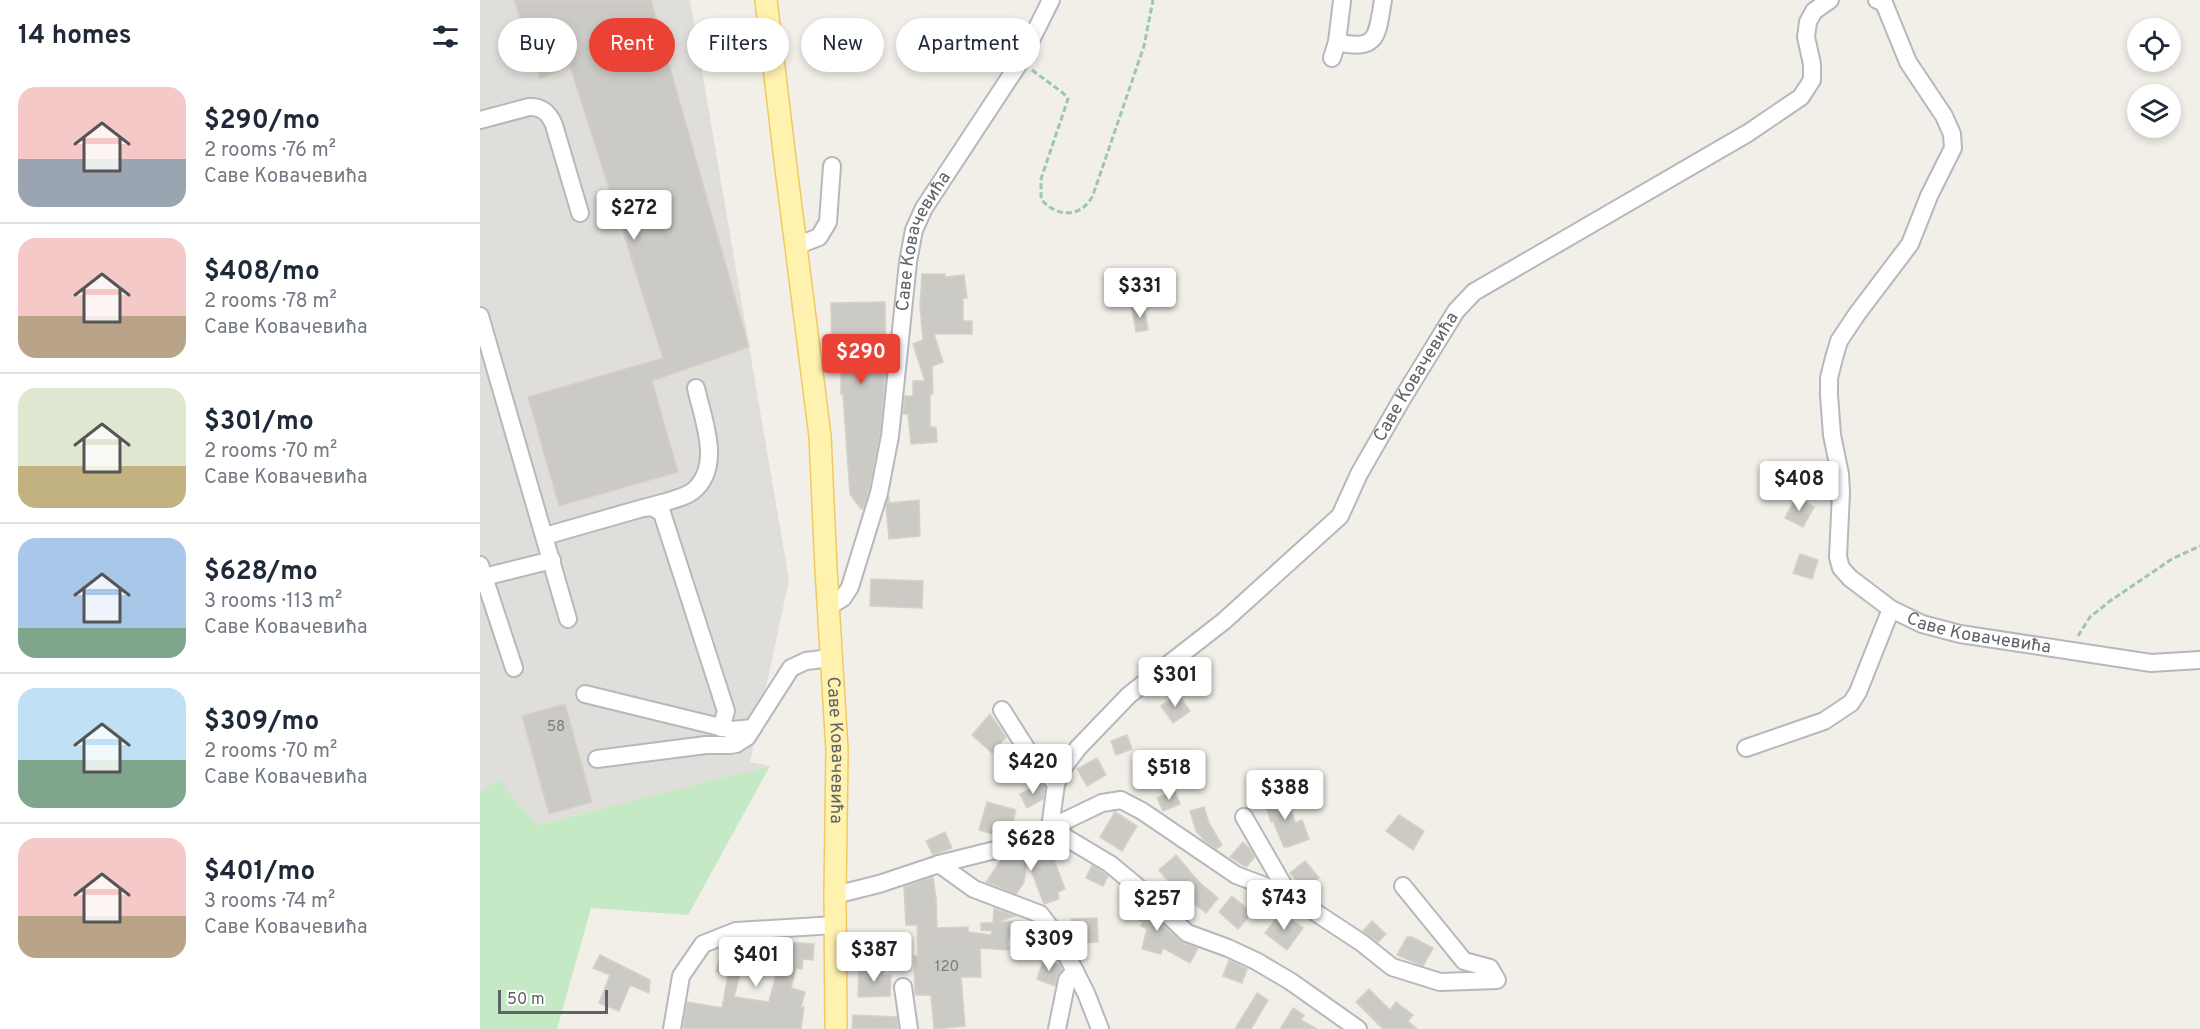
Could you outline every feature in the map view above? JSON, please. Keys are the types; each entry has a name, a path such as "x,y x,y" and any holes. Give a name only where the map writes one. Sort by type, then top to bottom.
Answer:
{"main road":[{"name":"Саве Ковачевића","path":"766,0 820,436 837,750 836,1029"}],"street":[{"name":"Саве Ковачевића","path":"1040,22 1051,0"},
{"path":"1342,2 1335,50 1362,45 1378,33 1383,0"},
{"name":"Саве Ковачевића","path":"1050,828 1056,784 1062,768 1078,748 1129,695 1224,621 1340,516 1359,474 1456,311 1474,292 1748,133 1801,97 1812,80 1812,64 1806,37 1808,21 1814,11 1830,0"},
{"name":"Саве Ковачевића","path":"1883,1 1908,62 1944,116 1952,134 1953,148 1929,196 1910,244 1839,341 1829,378 1832,435 1840,474 1838,557 1841,568 1850,578 1891,609 1922,624 1960,634 2151,663 2200,660"},
{"name":"Саве Ковачевића","path":"828,607 843,598 850,587 879,493 890,436 908,262 914,230 924,208 1013,72"},
{"path":"480,120 535,106 548,113 554,125 580,213"},
{"path":"796,246 819,237 828,222 832,166"},
{"path":"480,316 484,347 545,536 568,619"},
{"path":"545,536 687,495 694,491 709,463 709,448 696,388"},
{"path":"643,508 657,509 665,521 726,711 721,728"},
{"path":"514,668 482,571 552,560"},
{"name":"Саве Ковачевића","path":"1746,748 1824,721 1851,703 1858,692 1891,609"},
{"path":"597,759 736,744 747,737 791,668 806,661 831,658"},
{"path":"585,694 721,728 732,730 753,728"},
{"path":"1002,710 1028,751 1056,784"},
{"path":"835,895 879,884 939,864 1015,845 1102,803 1121,800 1158,821 1236,875 1289,895 1362,943 1392,967 1440,982 1497,980 1490,968 1464,961 1403,886"},
{"path":"1244,817 1289,895"},
{"path":"1050,828 1110,864 1187,933 1256,961 1290,981 1358,1029"},
{"path":"939,864 974,890 1040,914 1057,936 1100,1029"},
{"path":"672,1029 681,976 703,944 736,931 835,925"},
{"path":"1057,1029 1066,980 1075,971"},
{"path":"903,987 909,1029"}],"path":[{"path":"1034,72 1068,99 1041,179 1041,199 1052,208 1069,213 1082,210 1089,204 1093,195 1144,46 1153,0"},
{"name":"Саве Ковачевића","path":"2069,650 2090,617 2110,601 2172,559 2200,546"}],"shaded area":[{"path":"480,0 690,0 693,18 687,18 687,72 702,72 789,580 750,762 770,766 535,825 498,779 480,792"}],"green space":[{"path":"770,766 688,915 591,908 557,1029 480,1029 480,792 498,779 536,825"}],"building":[{"path":"514,0 651,0 656,18 589,18 589,72 671,72 749,347 652,381 678,472 559,506 528,397 663,358 572,72 577,72 577,18 520,18"},
{"path":"538,72 556,72 540,79"},
{"path":"922,274 945,274 945,277 964,275 967,298 963,298 963,321 972,321 972,334 934,334 943,362 932,366 933,394 930,394 930,427 936,427 937,442 911,444 908,414 903,414 905,396 913,396 913,381 925,381 913,344 923,340 920,306"},
{"path":"885,302 886,369 880,434 869,490 863,509 861,509 850,494 843,394 841,394 841,362 832,362 831,303"},
{"path":"1144,307 1148,330 1136,332 1132,308"},
{"path":"889,496 889,503 919,500 920,536 889,539 886,506"},
{"path":"1796,497 1814,507 1803,527 1785,518"},
{"path":"1800,554 1818,560 1812,579 1793,573"},
{"path":"871,579 923,581 922,608 870,606"},
{"path":"1178,694 1190,711 1173,723 1161,706"},
{"path":"565,704 592,802 549,814 522,716"},
{"path":"990,714 1006,737 992,753 972,735"},
{"path":"1127,735 1132,749 1116,755 1111,741"},
{"path":"1097,758 1106,775 1087,786 1077,769"},
{"path":"1041,783 1045,787 1043,799 1027,808 1020,794"},
{"path":"1175,791 1180,804 1163,811 1157,798"},
{"path":"1286,792 1295,823 1302,820 1309,839 1284,847 1273,821 1271,822 1264,799"},
{"path":"987,802 1016,810 1009,836 1003,837 979,830"},
{"path":"1204,807 1209,823 1222,845 1216,849 1196,831 1190,811"},
{"path":"1115,812 1137,826 1122,851 1100,837"},
{"path":"1399,815 1424,831 1413,850 1386,831"},
{"path":"945,832 952,848 933,855 926,841"},
{"path":"1049,840 1055,844 1062,856 1054,860 1065,889 1058,892 1059,899 1044,904 1027,860 1024,882 1016,894 986,882 1002,859 1019,855"},
{"path":"1243,842 1255,857 1246,867 1230,857"},
{"path":"1176,855 1199,882 1218,898 1206,913 1174,888 1159,870"},
{"path":"1305,861 1319,878 1304,890 1290,873"},
{"path":"1092,865 1108,876 1103,886 1086,878"},
{"path":"933,877 937,928 968,927 968,932 991,935 992,931 981,930 981,923 993,923 994,908 1015,916 997,922 1020,921 1018,934 1010,933 1008,950 980,948 981,977 961,977 965,1026 934,1029 931,995 915,995 914,956 918,956 917,925 906,925 904,887"},
{"path":"1129,893 1180,941 1198,948 1190,963 1163,948 1161,954 1142,949 1147,929 1141,926 1143,922 1120,911"},
{"path":"1232,896 1252,913 1238,929 1219,912"},
{"path":"1281,912 1303,928 1287,950 1265,933"},
{"path":"1097,918 1098,942 1072,943 1071,919"},
{"path":"1372,921 1386,934 1378,942 1363,931"},
{"path":"1407,937 1412,937 1433,948 1423,966 1397,955"},
{"path":"738,941 751,941 771,946 772,941 814,944 813,960 803,959 802,969 796,968 791,988 805,992 801,1007 804,1007 801,1029 683,1028 687,1002 722,1008 728,975 716,972 720,956 723,957 726,946","holes":["753,957 776,958 775,967 778,967 769,1002 734,997 744,958 752,960"]},
{"path":"600,955 650,980 649,993 630,985 619,1011 599,1003 610,975 593,968"},
{"path":"1044,959 1060,965 1062,970 1055,986 1037,979"},
{"path":"1229,960 1247,969 1242,983 1223,976"},
{"path":"859,967 884,968 883,975 891,975 890,996 858,997"},
{"path":"1369,989 1390,1010 1396,1002 1413,1015 1408,1021 1417,1029 1383,1029 1356,1002"},
{"path":"1257,993 1268,1000 1251,1029 1235,1029"},
{"path":"1293,1008 1304,1015 1301,1020 1317,1029 1280,1029"},
{"path":"853,1015 897,1017 898,1029 852,1029"}]}
